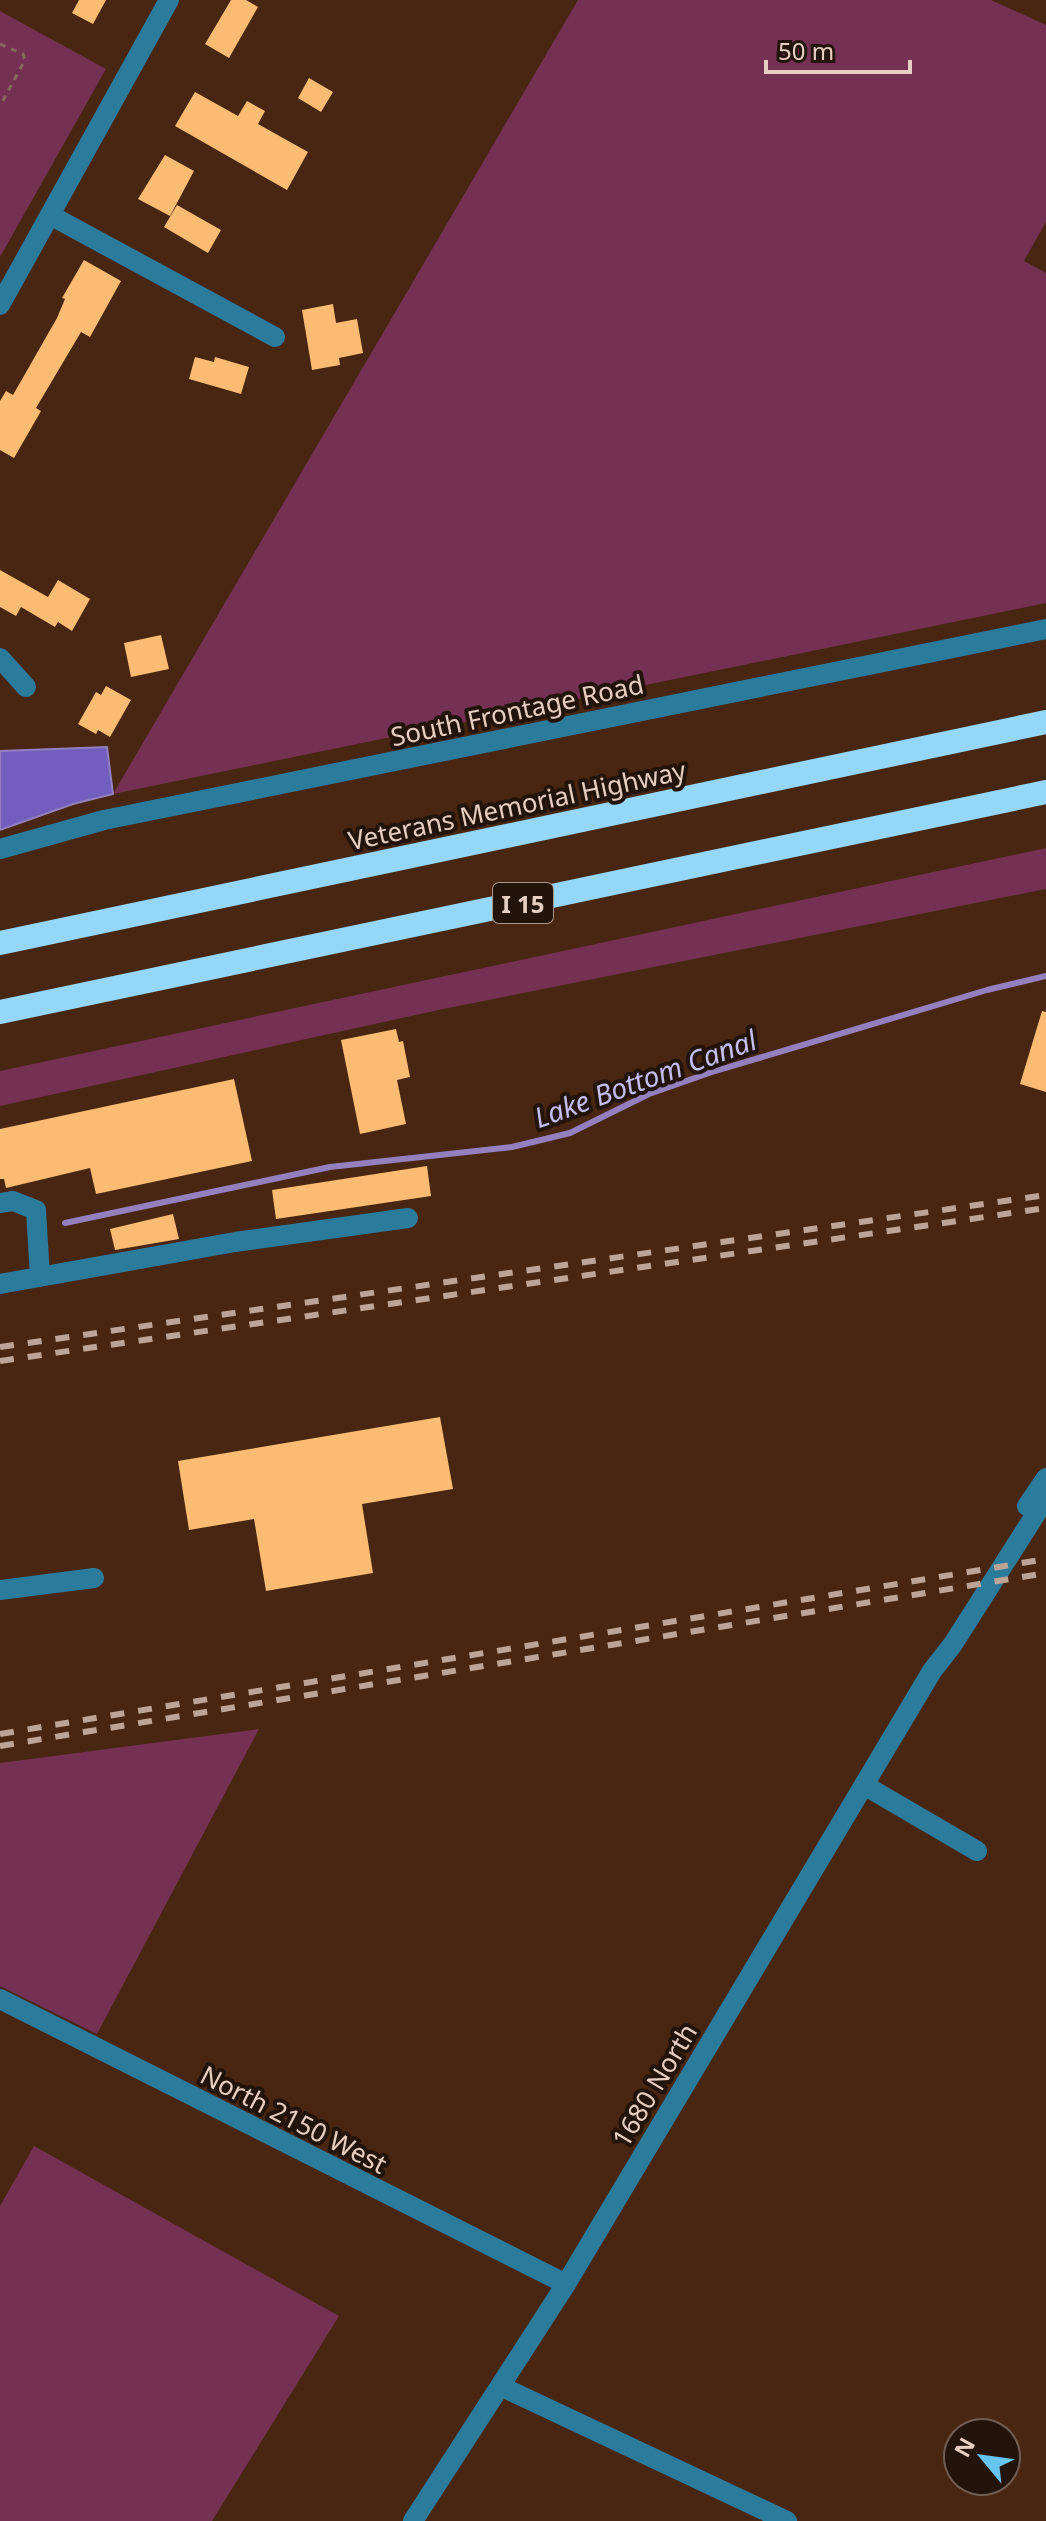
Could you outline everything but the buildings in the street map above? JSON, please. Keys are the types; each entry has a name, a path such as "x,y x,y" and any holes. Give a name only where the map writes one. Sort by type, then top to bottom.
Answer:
{"highway":[{"name":"Veterans Memorial Highway","path":"0,943 1046,722"},
{"name":"I 15","path":"0,1012 1046,792"}],"street":[{"path":"0,305 169,0"},
{"path":"50,215 275,337"},
{"name":"South Frontage Road","path":"0,849 104,820 1046,629"},
{"path":"0,658 26,687"},
{"path":"0,1203 13,1201 36,1210 40,1277"},
{"path":"0,1284 235,1242 408,1218"},
{"name":"1680 North","path":"932,1671 948,1631 1046,1478"},
{"name":"1680 North","path":"413,2521 566,2284 932,1671 953,1644 1046,1498"},
{"path":"0,1590 94,1578"},
{"path":"864,1785 977,1851"},
{"name":"North 2150 West","path":"0,1999 566,2284"},
{"path":"500,2386 787,2521"}],"path":[{"path":"0,44 23,54 25,60 0,106"}],"shaded area":[{"path":"578,0 991,0 1046,25 1046,222 1024,261 1046,273 1046,603 113,794"},
{"path":"0,11 106,69 0,257"},
{"path":"107,747 113,794 73,804 0,830 0,751"},
{"path":"1046,848 1046,889 443,1009 0,1106 0,1071"},
{"path":"259,1729 97,2034 0,1986 0,1763"},
{"path":"34,2146 339,2316 212,2521 0,2521 0,2206"}],"waterway":[{"name":"Lake Bottom Canal","path":"65,1223 330,1167 512,1147 570,1133 649,1094 712,1072 987,990 1046,976"}],"railway":[{"path":"0,1347 1046,1195"},
{"path":"0,1361 1046,1208"},
{"path":"0,1734 1046,1559"},
{"path":"0,1746 1046,1573"}]}
